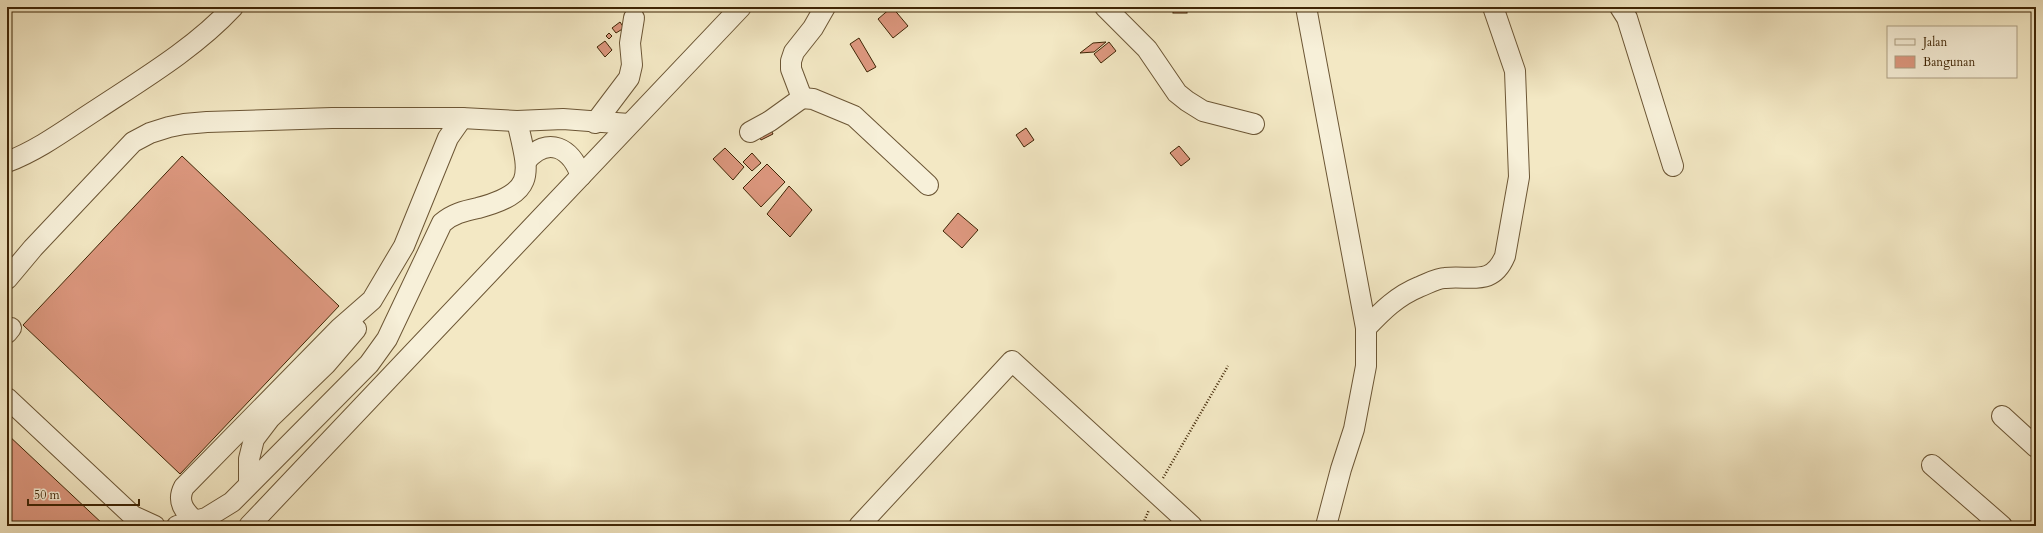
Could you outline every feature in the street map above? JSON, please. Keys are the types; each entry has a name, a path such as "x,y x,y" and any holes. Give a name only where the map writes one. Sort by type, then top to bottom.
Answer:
{"street":[{"path":"7,162 21,157 65,130 174,58 233,7"},
{"path":"249,526 741,7"},
{"path":"802,98 791,69 791,61 794,52 813,28 824,7"},
{"path":"1105,7 1148,49 1177,93 1187,101 1203,111 1254,124"},
{"path":"1306,7 1366,328 1366,366 1354,429 1341,469 1326,526"},
{"path":"1366,328 1391,302 1417,288 1444,278 1482,277 1492,274 1500,268 1505,256 1518,177 1515,71 1493,7"},
{"path":"1620,7 1627,18 1673,166"},
{"path":"595,123 629,78 632,65 630,43 634,18"},
{"path":"750,132 770,122 802,98 813,99 854,116 928,185"},
{"path":"7,279 113,161 133,142 150,133 184,124 332,118 462,118 517,121 563,119 595,123 629,124"},
{"path":"249,484 248,459 254,439 270,418 326,364 362,322 372,300 404,246 448,138 462,118"},
{"path":"372,300 340,328 184,487 180,499 182,506 188,514 187,524 206,518 232,502 369,364 387,339 442,223 449,217 502,201 514,194 524,182 526,161 517,121"},
{"path":"526,161 533,153 541,148 553,147 566,151 573,158 581,176"},
{"path":"859,526 1012,361 1192,526"},
{"path":"7,398 133,516 155,526"},
{"path":"2002,416 2036,447"},
{"path":"1932,465 2002,526"}],"path":[{"path":"1162,480 1228,366"},
{"path":"1142,526 1150,506"}],"building":[{"path":"892,7 908,26 893,38 878,19"},
{"path":"1173,7 1187,7 1187,13 1173,13"},
{"path":"620,22 624,28 616,33 612,28"},
{"path":"609,33 612,36 609,39 606,36"},
{"path":"859,38 876,67 867,72 850,44"},
{"path":"605,41 612,50 605,57 597,47"},
{"path":"1106,42 1094,52 1080,53 1093,43"},
{"path":"1109,42 1116,51 1101,63 1094,54"},
{"path":"770,128 773,134 761,140 758,134"},
{"path":"1026,128 1034,140 1024,147 1016,135"},
{"path":"1179,146 1190,159 1181,166 1170,153"},
{"path":"725,148 744,167 733,180 713,159"},
{"path":"752,153 761,163 752,171 743,162"},
{"path":"182,156 339,306 180,474 23,325"},
{"path":"767,164 785,182 761,207 743,188"},
{"path":"789,186 812,210 790,237 767,214"},
{"path":"958,213 978,230 962,248 943,231"},
{"path":"7,434 105,526 7,526"}]}
